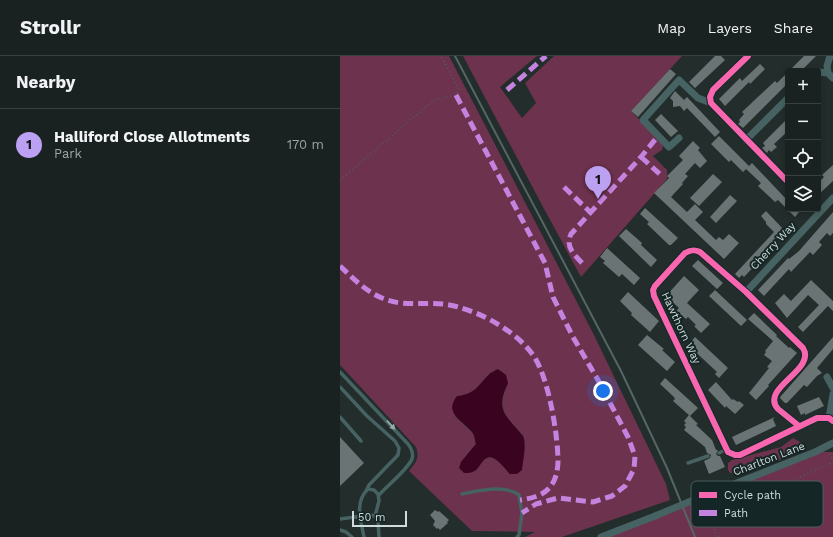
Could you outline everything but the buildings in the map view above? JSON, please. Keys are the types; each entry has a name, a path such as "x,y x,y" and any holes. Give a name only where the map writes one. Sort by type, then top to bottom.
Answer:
{"street":[{"path":"711,102 710,97 714,90 748,56"},
{"path":"830,56 827,66 830,75"},
{"path":"679,138 666,150 643,120 679,80 698,98 711,102 785,179"},
{"path":"746,140 785,101"},
{"name":"Cherry Way","path":"821,208 833,198"},
{"name":"Cherry Way","path":"746,292 816,212"},
{"name":"Hawthorn Way","path":"726,450 654,296 653,290 685,253 693,250 700,252 746,292 806,352 806,358 802,364 777,392 774,400 775,406 799,426"},
{"path":"827,377 833,388"},
{"path":"726,450 732,454 740,455 817,418 831,419 833,394"},
{"name":"Charlton Lane","path":"742,481 830,445"},
{"name":"Charlton Lane","path":"601,537 691,501"}],"lane":[{"path":"340,372 412,450 412,458 408,466 379,495 375,516"},
{"path":"340,386 367,416 395,441 399,448 398,455 362,494 359,517 364,537"},
{"path":"340,417 361,441"},
{"path":"719,452 726,450"},
{"path":"688,464 708,456"},
{"path":"462,494 502,489 513,491 519,495 522,512 519,535 517,537"},
{"path":"366,490 374,490 379,495"},
{"path":"340,519 370,514 375,516 378,521 379,537"},
{"path":"340,530 346,532 352,537"}],"path":[{"path":"340,180 434,100 456,95 459,90 441,56"},
{"path":"792,481 833,462 830,445"},
{"path":"713,527 718,537"}],"shaded area":[{"path":"340,56 449,56 593,333 666,484 670,500 562,537 525,537 535,532 472,531 409,471 417,460 418,454 416,447 340,365","holes":["491,372 508,383 502,400 504,413 524,437 510,474 496,459 488,457 475,471 461,462 476,444 473,433 455,416 466,395 474,391"]},
{"path":"463,56 537,56 500,87 522,118 536,103 525,83 554,56 682,56 631,111 663,146 662,150 653,156 667,170 667,179 581,277 542,205"},
{"path":"498,369 506,375 508,383 503,397 502,408 504,413 522,435 525,443 522,470 517,474 510,474 497,460 489,457 486,458 474,471 464,473 459,468 461,462 476,444 473,433 453,412 453,402 457,396 465,395 476,389 487,376"},
{"path":"793,438 802,443 801,450 745,472 730,473 728,470 728,463 732,460 781,447"},
{"path":"815,452 833,452 833,537 601,537 691,501 691,527 823,527 823,481 742,481"}],"railway":[{"path":"455,56 621,371 667,468 695,537"}],"marked path":[{"path":"507,90 546,56"},
{"path":"456,95 545,263 553,297 573,337 628,437 635,456 634,469 625,486 612,496 593,502 558,498 536,504 522,513"},
{"path":"582,263 571,250 569,243 571,234 641,157 658,136"},
{"path":"641,157 662,176"},
{"path":"564,187 590,212"},
{"path":"340,266 367,290 391,301 408,304 451,305 468,310 490,320 511,333 535,358 540,368 552,408 558,451 558,462 555,478 548,489 543,493 529,499 520,500"}],"cycle path":[{"path":"748,56 713,90 710,97 711,103 785,179"},
{"path":"799,426 778,409 774,401 781,386 802,364 805,356 803,348 746,292 700,252 692,250 685,253 655,286 653,290 654,296 728,452 735,455 740,455 817,418 829,418 833,421"}],"place":[{"name":"Halliford Close Allotments","path":"598,199"}]}
